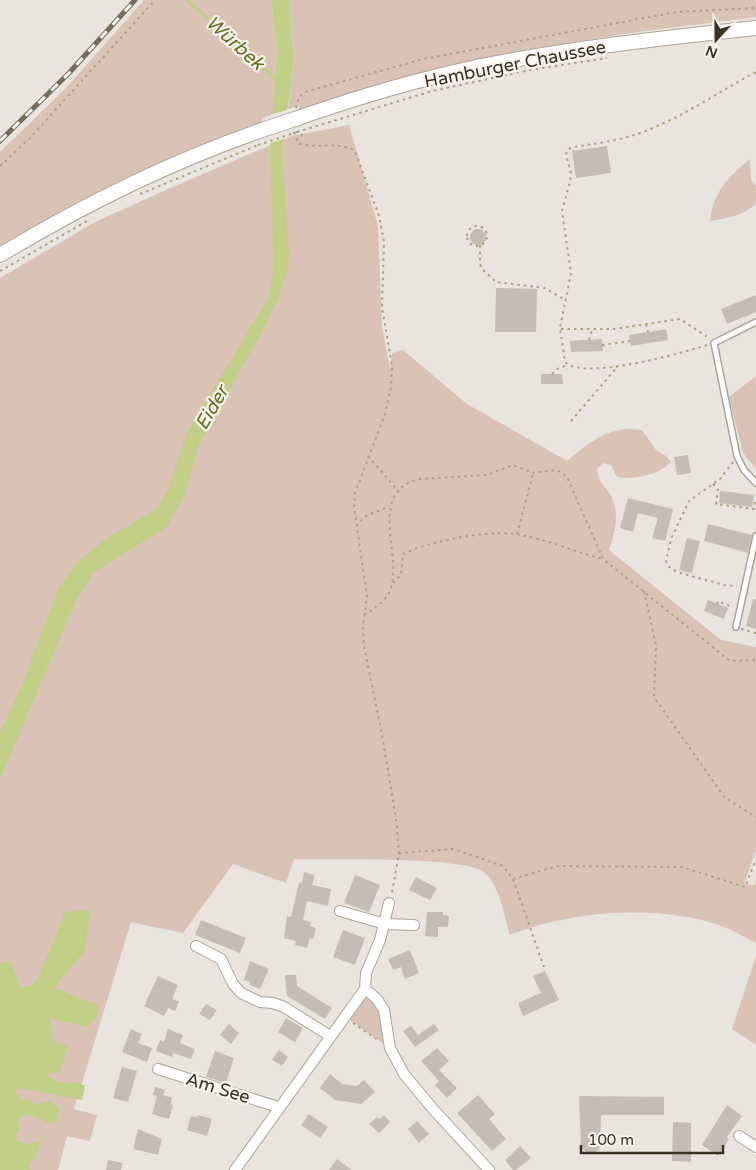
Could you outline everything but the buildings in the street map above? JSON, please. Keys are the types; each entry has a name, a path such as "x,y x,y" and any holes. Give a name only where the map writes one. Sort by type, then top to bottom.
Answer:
{"main road":[{"name":"Hamburger Chaussee","path":"0,256 81,209 123,188 213,148 260,130 280,124 298,122 340,103 481,66 639,41 756,28"}],"street":[{"path":"390,903 385,924 366,973 365,988 377,999 384,1010 390,1048 404,1074 432,1109 489,1170"},
{"path":"340,911 385,924 414,925"},
{"path":"196,946 221,959 233,984 241,993 260,1002 273,1003 284,1007 330,1036"},
{"name":"Am See","path":"235,1170 278,1106 365,988"},
{"name":"Am See","path":"157,1069 278,1106"},
{"path":"739,1136 756,1147"}],"lane":[{"path":"756,322 714,344 737,456 744,470 756,483"},
{"path":"736,627 756,536"}],"path":[{"path":"0,166 36,132 156,0"},
{"path":"296,140 302,135 298,122 299,96 305,92 423,60 677,12 756,8"},
{"path":"134,196 258,145 298,122 530,70 616,57"},
{"path":"568,365 563,357 560,328 571,273 562,211 571,173 566,154 568,148 622,139 648,130 693,109 756,72"},
{"path":"294,136 298,144 305,146 338,144 355,151 379,216 384,242 382,307 392,366 391,387 385,414 355,493 356,526 367,596 364,616 364,646 382,735 396,818 399,853 390,903"},
{"path":"571,173 576,172"},
{"path":"0,271 92,217"},
{"path":"480,246 473,246 467,238 469,231 474,226 482,227 488,235 486,242 480,246 478,259 482,269 496,282 545,288 565,300"},
{"path":"560,328 592,330 680,319 688,322 714,344"},
{"path":"646,324 648,332"},
{"path":"589,340 592,330"},
{"path":"602,345 630,341"},
{"path":"552,374 557,369 568,365 578,367 618,366 645,362 714,344"},
{"path":"570,421 618,366"},
{"path":"368,456 399,492"},
{"path":"737,456 720,479 695,495 683,510 668,551 668,566 673,570 690,576 732,587 746,586"},
{"path":"356,526 366,516 389,507 399,492 411,481 418,479 487,475 513,465 533,473 557,470 566,477 603,560"},
{"path":"517,534 533,473"},
{"path":"713,484 718,490 716,504 754,509 755,501"},
{"path":"389,507 393,583"},
{"path":"364,616 383,603 393,583 401,575 404,554 411,550 441,541 495,533 517,534 603,560 730,661 756,660"},
{"path":"644,591 656,645 654,697 725,798 756,816"},
{"path":"717,604 718,602 740,610"},
{"path":"736,627 756,632"},
{"path":"399,853 453,849 503,866 513,879 544,966"},
{"path":"513,879 557,866 682,867 745,887 756,859"},
{"path":"345,1017 390,1048"}],"shaded area":[{"path":"144,0 271,0 277,50 273,114 262,118 261,123 161,164 80,202 0,247 0,152 66,88"},
{"path":"289,0 756,0 756,17 637,32 524,50 340,96 299,112 299,106 288,109 294,62"},
{"path":"349,125 378,226 382,326 390,369 392,353 403,350 467,404 567,461 584,447 601,437 620,430 631,429 642,430 656,450 666,456 671,462 660,470 646,476 631,478 617,477 611,465 603,463 597,469 600,481 611,496 615,509 615,530 609,550 721,640 756,647 756,850 744,884 754,885 756,879 756,943 729,929 705,921 678,915 649,913 590,915 534,926 510,935 498,893 484,872 471,867 450,863 394,860 294,859 286,883 233,864 183,933 131,922 74,1109 97,1115 90,1141 67,1136 58,1170 0,1170 0,278 95,222 177,185 292,136"},
{"path":"750,159 751,180 756,186 756,203 747,211 729,218 710,221 718,193 728,179"},
{"path":"756,376 756,469 743,453 729,397"},
{"path":"756,956 756,1045 732,1029"},
{"path":"365,989 377,999 390,1048 345,1017"}],"water":[{"name":"Eider","path":"271,0 289,0 294,62 282,149 289,256 287,273 278,298 259,337 199,444 185,493 167,527 94,572 76,601 0,779 0,733 21,687 59,587 80,560 110,536 157,509 167,492 187,433 269,297 274,266 270,152 277,50"},
{"path":"90,910 85,950 54,988 98,1005 96,1018 88,1027 50,1018 53,1041 68,1047 59,1073 46,1073 60,1082 68,1084 77,1082 85,1086 82,1100 20,1088 16,1090 16,1094 20,1097 17,1101 30,1099 34,1105 50,1101 59,1109 57,1121 54,1124 30,1115 21,1117 17,1121 20,1128 16,1134 16,1140 26,1144 41,1140 35,1158 29,1164 30,1170 0,1170 0,964 11,961 20,987 32,986 38,979 65,912"}],"pier":[{"path":"290,109 286,138 268,144 270,115"}],"waterway":[{"name":"Würbek","path":"187,0 278,81"}],"railway":[{"path":"0,141 69,73 135,0"}]}
